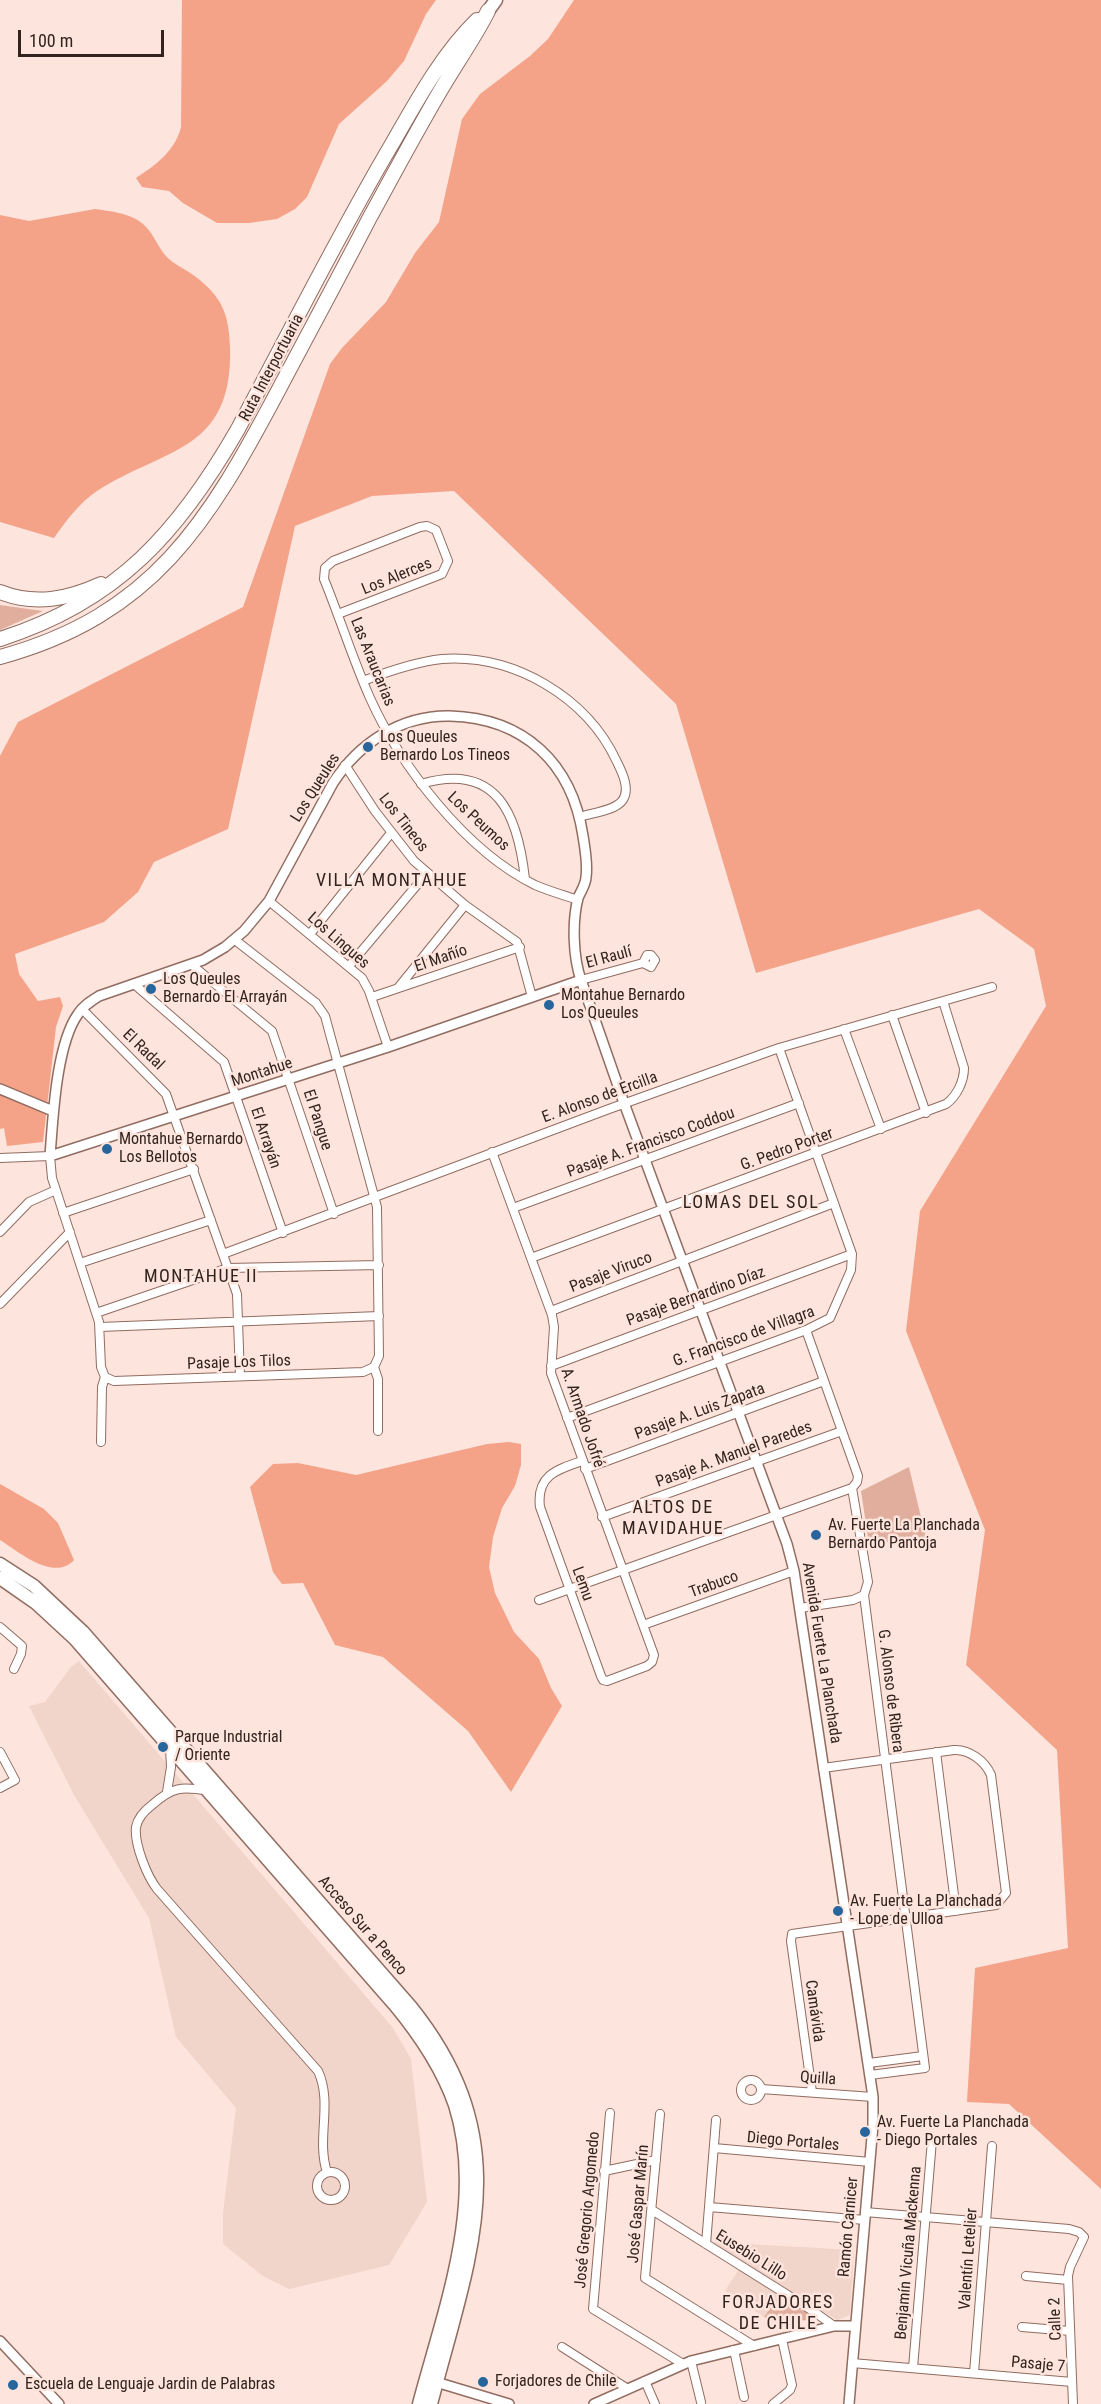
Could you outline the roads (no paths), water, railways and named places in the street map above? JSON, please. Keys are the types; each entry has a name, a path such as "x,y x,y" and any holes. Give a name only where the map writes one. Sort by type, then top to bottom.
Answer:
{"highway":[{"name":"Ruta Interportuaria","path":"0,639 37,626 75,607 114,582 136,564 182,516 217,465 402,126 460,39 492,5"},
{"name":"Ruta Interportuaria","path":"0,660 69,632 125,599 170,559 202,521 237,467 413,138 492,5"},
{"path":"0,592 26,599 59,599 98,585 136,564"}],"main road":[{"name":"Acceso Sur a Penco","path":"0,1564 40,1591 83,1632 411,2007 435,2038 451,2066 462,2092 473,2131 477,2162 477,2190 471,2247 430,2404"},
{"name":"Acceso Sur a Penco","path":"0,1578 36,1603 63,1626 404,2017 432,2057 454,2104 465,2157 465,2210 448,2296 419,2404"}],"street":[{"name":"Los Alerces","path":"325,568 333,561 424,526 430,526 436,530 447,558 446,569 440,576 338,614"},
{"name":"Las Araucarias","path":"325,568 324,579 363,681 387,731"},
{"path":"363,681 415,664 456,659 501,665 547,685 572,704 596,728 612,753 625,785 624,797 619,804 580,817"},
{"name":"Los Queules","path":"82,1009 99,996 192,965 235,940 269,901 333,783 345,765 364,746 387,731 419,720 446,716 480,719 511,728 538,746 554,764 568,786 580,817 586,879 578,900 574,949 581,980 624,1103"},
{"name":"Los Peumos","path":"387,731 422,784 474,840 525,879 578,900"},
{"name":"Los Tineos","path":"345,765 391,833 426,873 465,905 515,940 520,947"},
{"path":"422,784 441,779 461,779 483,787 495,795 513,820 520,845 525,879"},
{"path":"310,934 391,833"},
{"path":"349,966 426,873"},
{"name":"Los Lingues","path":"269,901 362,978 372,997 388,1047"},
{"path":"398,988 465,905"},
{"path":"235,940 319,1006 324,1016 378,1216 379,1356 374,1367 378,1379 378,1431"},
{"path":"520,947 532,997"},
{"name":"El Mañío","path":"372,997 520,947"},
{"name":"El Raulí","path":"581,980 644,963"},
{"name":"El Pangue","path":"192,965 269,1026 274,1034 334,1214"},
{"name":"Montahue","path":"50,1156 337,1064 581,980"},
{"name":"El Arrayán","path":"134,984 221,1059 226,1066 283,1233"},
{"name":"E. Alonso de Ercilla","path":"223,1254 624,1103 779,1048 992,987"},
{"name":"G. Pedro Porter","path":"531,1258 926,1113 950,1102 964,1076 963,1064 943,1001"},
{"path":"82,1009 74,1021 65,1044 53,1111 50,1169 100,1327 101,1367 105,1377 102,1387 101,1442"},
{"name":"El Radal","path":"82,1009 159,1084 176,1116 237,1294 240,1376"},
{"path":"892,1015 926,1113"},
{"path":"844,1029 881,1129"},
{"path":"779,1048 852,1254"},
{"path":"0,1089 53,1111"},
{"name":"Avenida Fuerte La Planchada","path":"624,1103 787,1544 794,1571 869,2063 873,2097 873,2125"},
{"name":"Pasaje A. Francisco Coddou","path":"513,1208 799,1103"},
{"name":"A. Armado Jofré","path":"492,1152 551,1311 554,1327 551,1366 567,1418 654,1655"},
{"path":"0,1158 50,1156"},
{"path":"63,1213 194,1169"},
{"path":"0,1232 29,1202 56,1190"},
{"name":"Pasaje Viruco","path":"551,1311 834,1203"},
{"path":"80,1263 211,1220"},
{"path":"0,1304 70,1232"},
{"name":"Pasaje Bernardino Díaz","path":"551,1366 852,1254"},
{"name":"G. Francisco de Villagra","path":"567,1418 806,1330 830,1318 852,1270 852,1254"},
{"path":"96,1312 228,1268 378,1265"},
{"path":"100,1327 379,1316"},
{"name":"G. Alonso de Ribera","path":"806,1330 858,1476 852,1488 868,1582 864,1595 925,2068 870,2075"},
{"name":"Pasaje Los Tilos","path":"105,1377 114,1380 363,1372 374,1367"},
{"name":"Pasaje A. Luis Zapata","path":"584,1465 824,1381"},
{"name":"Pasaje A. Manuel Paredes","path":"602,1517 842,1431"},
{"name":"Lemu","path":"584,1465 552,1472 541,1490 539,1502 603,1680 647,1666 652,1662 654,1655"},
{"path":"539,1600 852,1488"},
{"name":"Trabuco","path":"643,1625 794,1571"},
{"path":"800,1608 852,1600 864,1595"},
{"path":"0,1627 19,1642 22,1648 14,1669"},
{"path":"167,1792 171,1767 170,1748"},
{"path":"823,1768 958,1750 965,1751 984,1764 990,1772 1006,1888 1005,1897 996,1905 847,1926"},
{"path":"0,1752 15,1780 0,1788"},
{"path":"936,1752 956,1911"},
{"path":"208,1791 188,1788 167,1792 141,1815 136,1825 137,1840 147,1873 157,1889 318,2071 324,2090 322,2151 327,2172"},
{"name":"Camávida","path":"812,2092 791,1941 792,1934 847,1926"},
{"path":"869,2063 923,2056"},
{"name":"Quilla","path":"761,2089 873,2097"},
{"name":"José Gregorio Argomedo","path":"610,2113 592,2309 687,2363"},
{"name":"José Gaspar Marín","path":"660,2114 645,2278 754,2346"},
{"path":"706,2244 716,2120"},
{"name":"Ramón Carnicer","path":"849,2404 873,2125"},
{"name":"Benjamín Vicuña Mackenna","path":"913,2368 932,2140"},
{"name":"Valentín Letelier","path":"974,2373 992,2146"},
{"name":"Diego Portales","path":"714,2148 870,2162"},
{"path":"604,2171 656,2160"},
{"path":"709,2207 986,2222"},
{"name":"Eusebio Lillo","path":"652,2210 834,2326"},
{"name":"Calle 2","path":"986,2222 1074,2230 1084,2237 1070,2267 1068,2280 1073,2404"},
{"path":"1026,2276 1068,2280"},
{"path":"594,2404 605,2402 628,2389 687,2363 834,2326 855,2326"},
{"path":"1022,2327 1070,2331"},
{"path":"773,2404 790,2390 792,2385 782,2339"},
{"path":"0,2341 59,2404"},
{"path":"562,2347 628,2389"},
{"path":"734,2350 744,2397"},
{"path":"687,2363 701,2402"},
{"name":"Pasaje 7","path":"852,2363 1072,2382"},
{"path":"645,2381 655,2404"},
{"path":"436,2382 509,2404"}],"place":[{"name":"Los Queules Bernardo Los Tineos","path":"368,747"},
{"name":"Los Queules Bernardo El Arrayán","path":"151,989"},
{"name":"Montahue Bernardo Los Queules","path":"549,1005"},
{"name":"Montahue Bernardo Los Bellotos","path":"107,1149"},
{"name":"Av. Fuerte La Planchada Bernardo Pantoja","path":"816,1535"},
{"name":"Parque Industrial / Oriente","path":"163,1747"},
{"name":"Av. Fuerte La Planchada - Lope de Ulloa","path":"838,1911"},
{"name":"Av. Fuerte La Planchada - Diego Portales","path":"865,2132"},
{"name":"Forjadores de Chile","path":"483,2382"},
{"name":"Escuela de Lenguaje Jardin de Palabras","path":"13,2385"}],"district":[{"name":"VILLA MONTAHUE","path":"392,881"},
{"name":"LOMAS DEL SOL","path":"751,1203"},
{"name":"MONTAHUE II","path":"201,1277"},
{"name":"ALTOS DE MAVIDAHUE","path":"673,1518"},
{"name":"FORJADORES DE CHILE","path":"778,2313"}]}
